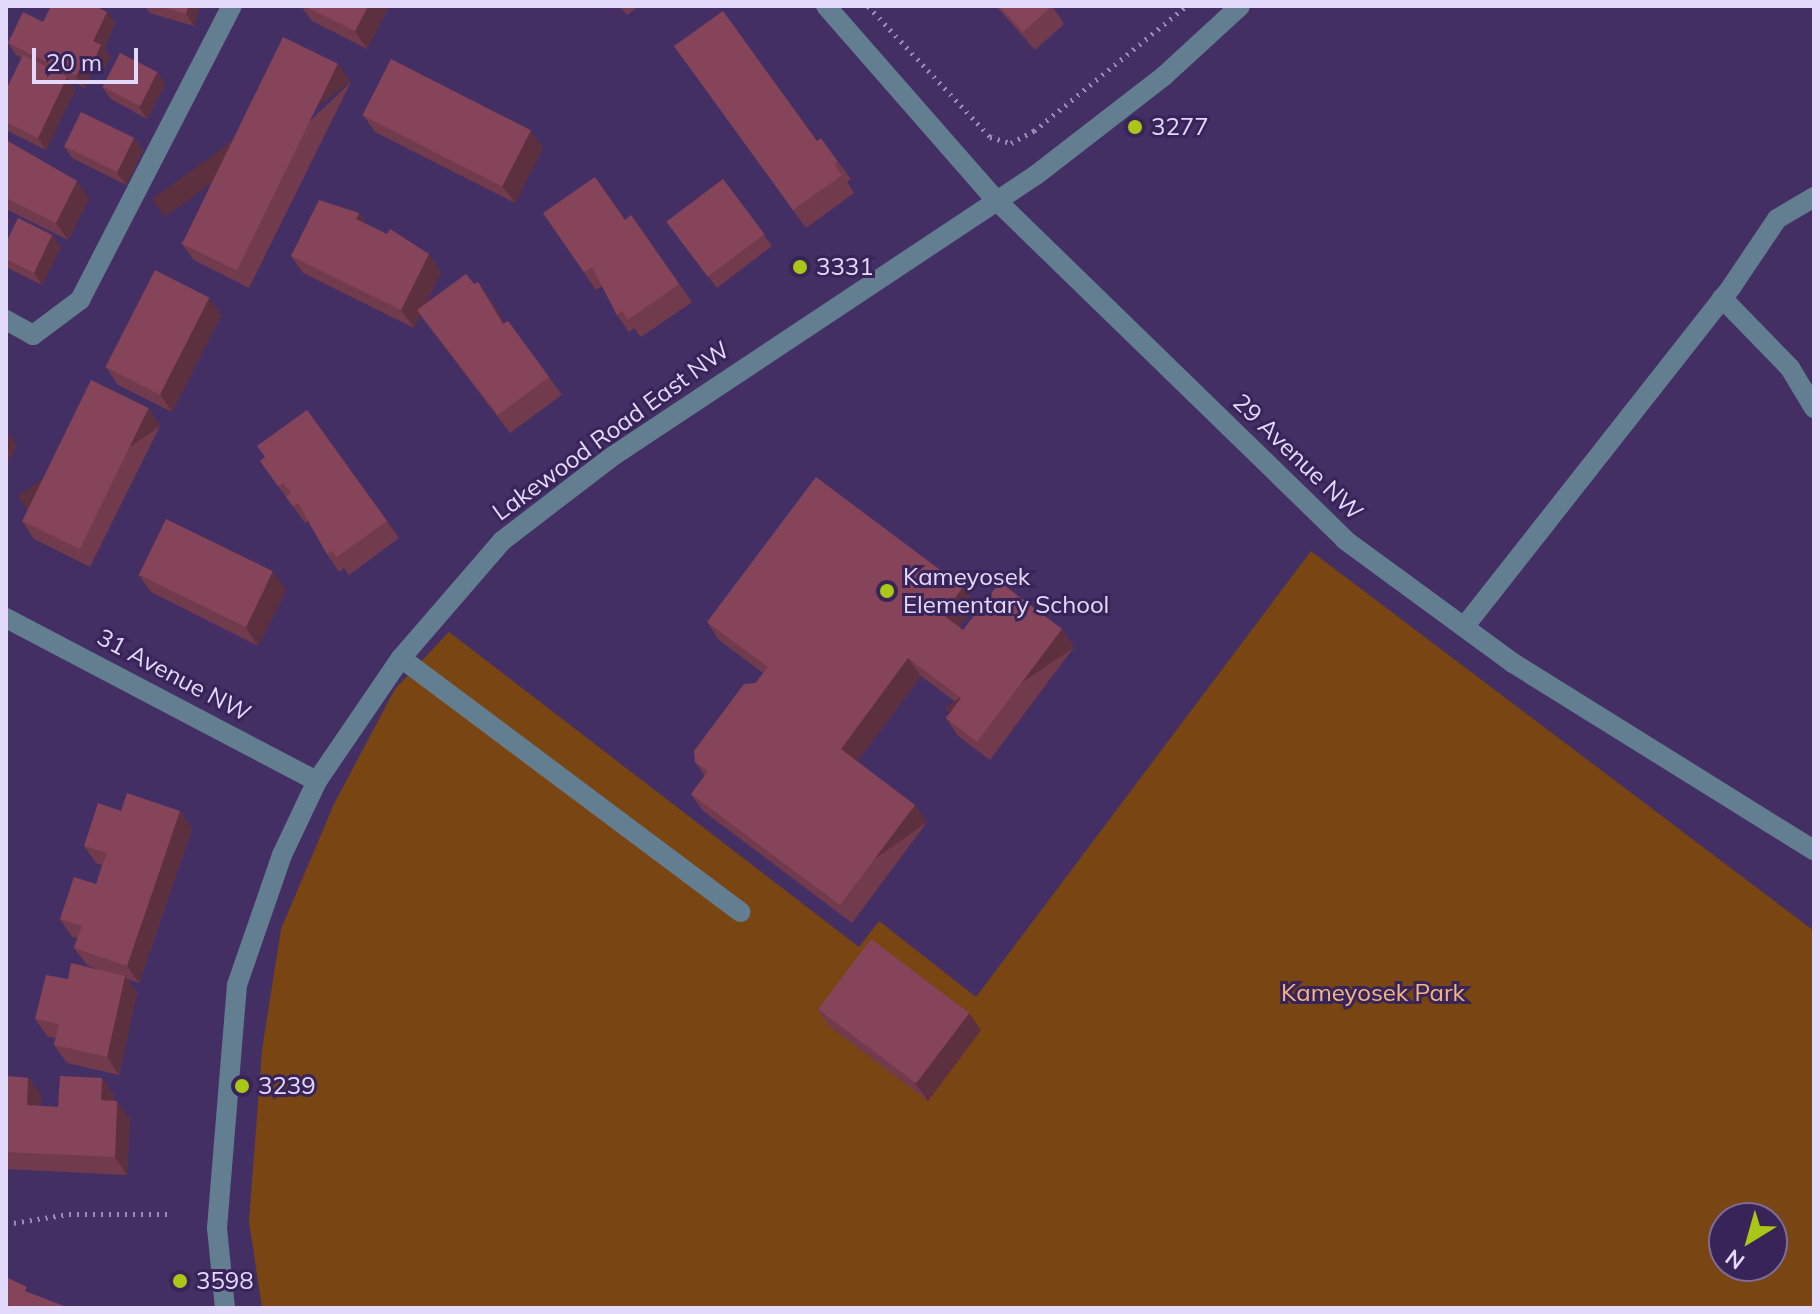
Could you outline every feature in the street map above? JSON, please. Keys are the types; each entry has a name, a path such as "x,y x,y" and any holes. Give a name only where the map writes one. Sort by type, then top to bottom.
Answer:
{"street":[{"path":"6,320 33,335 80,300 232,6"},
{"name":"29 Avenue NW","path":"826,6 997,201 1345,540 1513,663 1814,850"},
{"name":"Lakewood Road East NW","path":"225,1308 217,1228 237,985 282,855 317,781 401,658 502,541 610,458 997,201 1164,76 1240,6"},
{"path":"1464,627 1722,298 1777,219 1814,197"},
{"path":"1722,298 1790,368 1814,408"},
{"name":"31 Avenue NW","path":"6,618 317,781"},
{"path":"401,658 741,912"}],"path":[{"path":"868,6 990,137 1011,143 1034,131 1186,6"},
{"path":"6,1224 69,1214 172,1214"}],"green space":[{"name":"Kameyosek Park","path":"1311,551 1814,931 1814,1308 262,1308 249,1221 262,1050 281,929 334,804 395,689 449,632 859,947 879,921 976,997"}],"building":[{"path":"51,6 95,6 107,12 93,41 101,45 94,61 85,57 76,76 8,43 23,12 43,22"},
{"path":"159,6 188,6 186,14"},
{"path":"304,6 368,6 355,31"},
{"path":"999,6 1052,6 1023,32"},
{"path":"723,11 817,141 821,138 838,162 834,164 842,175 793,210 674,46"},
{"path":"283,37 338,64 237,270 182,244"},
{"path":"120,53 157,72 140,106 103,87"},
{"path":"23,55 67,77 38,138 6,122 6,85"},
{"path":"391,59 531,130 502,186 362,115"},
{"path":"81,112 134,138 117,172 64,146"},
{"path":"6,140 77,181 56,223 6,198"},
{"path":"595,177 625,220 631,215 679,284 628,320 622,311 617,315 592,267 584,272 543,213"},
{"path":"723,179 765,234 708,277 666,222"},
{"path":"319,200 359,213 356,219 387,234 390,229 429,254 401,310 291,256"},
{"path":"18,218 52,235 34,273 6,259 6,243"},
{"path":"155,270 209,298 160,395 106,367"},
{"path":"466,274 474,284 478,282 503,324 508,321 549,377 498,415 417,310"},
{"path":"91,380 149,408 80,549 22,521"},
{"path":"307,410 387,521 337,557 332,551 327,554 298,503 293,506 286,497 291,493 283,483 278,486 260,461 265,457 257,446"},
{"path":"816,477 963,587 943,615 963,630 1000,582 1062,629 977,742 946,718 961,698 908,658 841,749 915,805 840,905 691,794 708,771 695,762 694,751 744,684 756,683 768,667 707,622"},
{"path":"166,519 273,571 246,627 139,575"},
{"path":"127,793 180,811 127,966 74,948 82,926 60,919 74,877 96,884 107,853 84,846 98,803 121,811"},
{"path":"871,939 969,1013 916,1083 818,1009"},
{"path":"71,963 125,976 107,1057 54,1045 59,1024 35,1019 46,975 68,979"},
{"path":"6,1076 28,1078 27,1105 58,1107 60,1076 102,1078 101,1100 117,1101 115,1157 6,1152"},
{"path":"6,1277 27,1287 25,1291 69,1308 6,1306"}],"place":[{"name":"3277","path":"1135,127"},
{"name":"3331","path":"800,267"},
{"name":"Kameyosek Elementary School","path":"887,591"},
{"name":"3239","path":"242,1086"},
{"name":"3598","path":"180,1281"}]}
